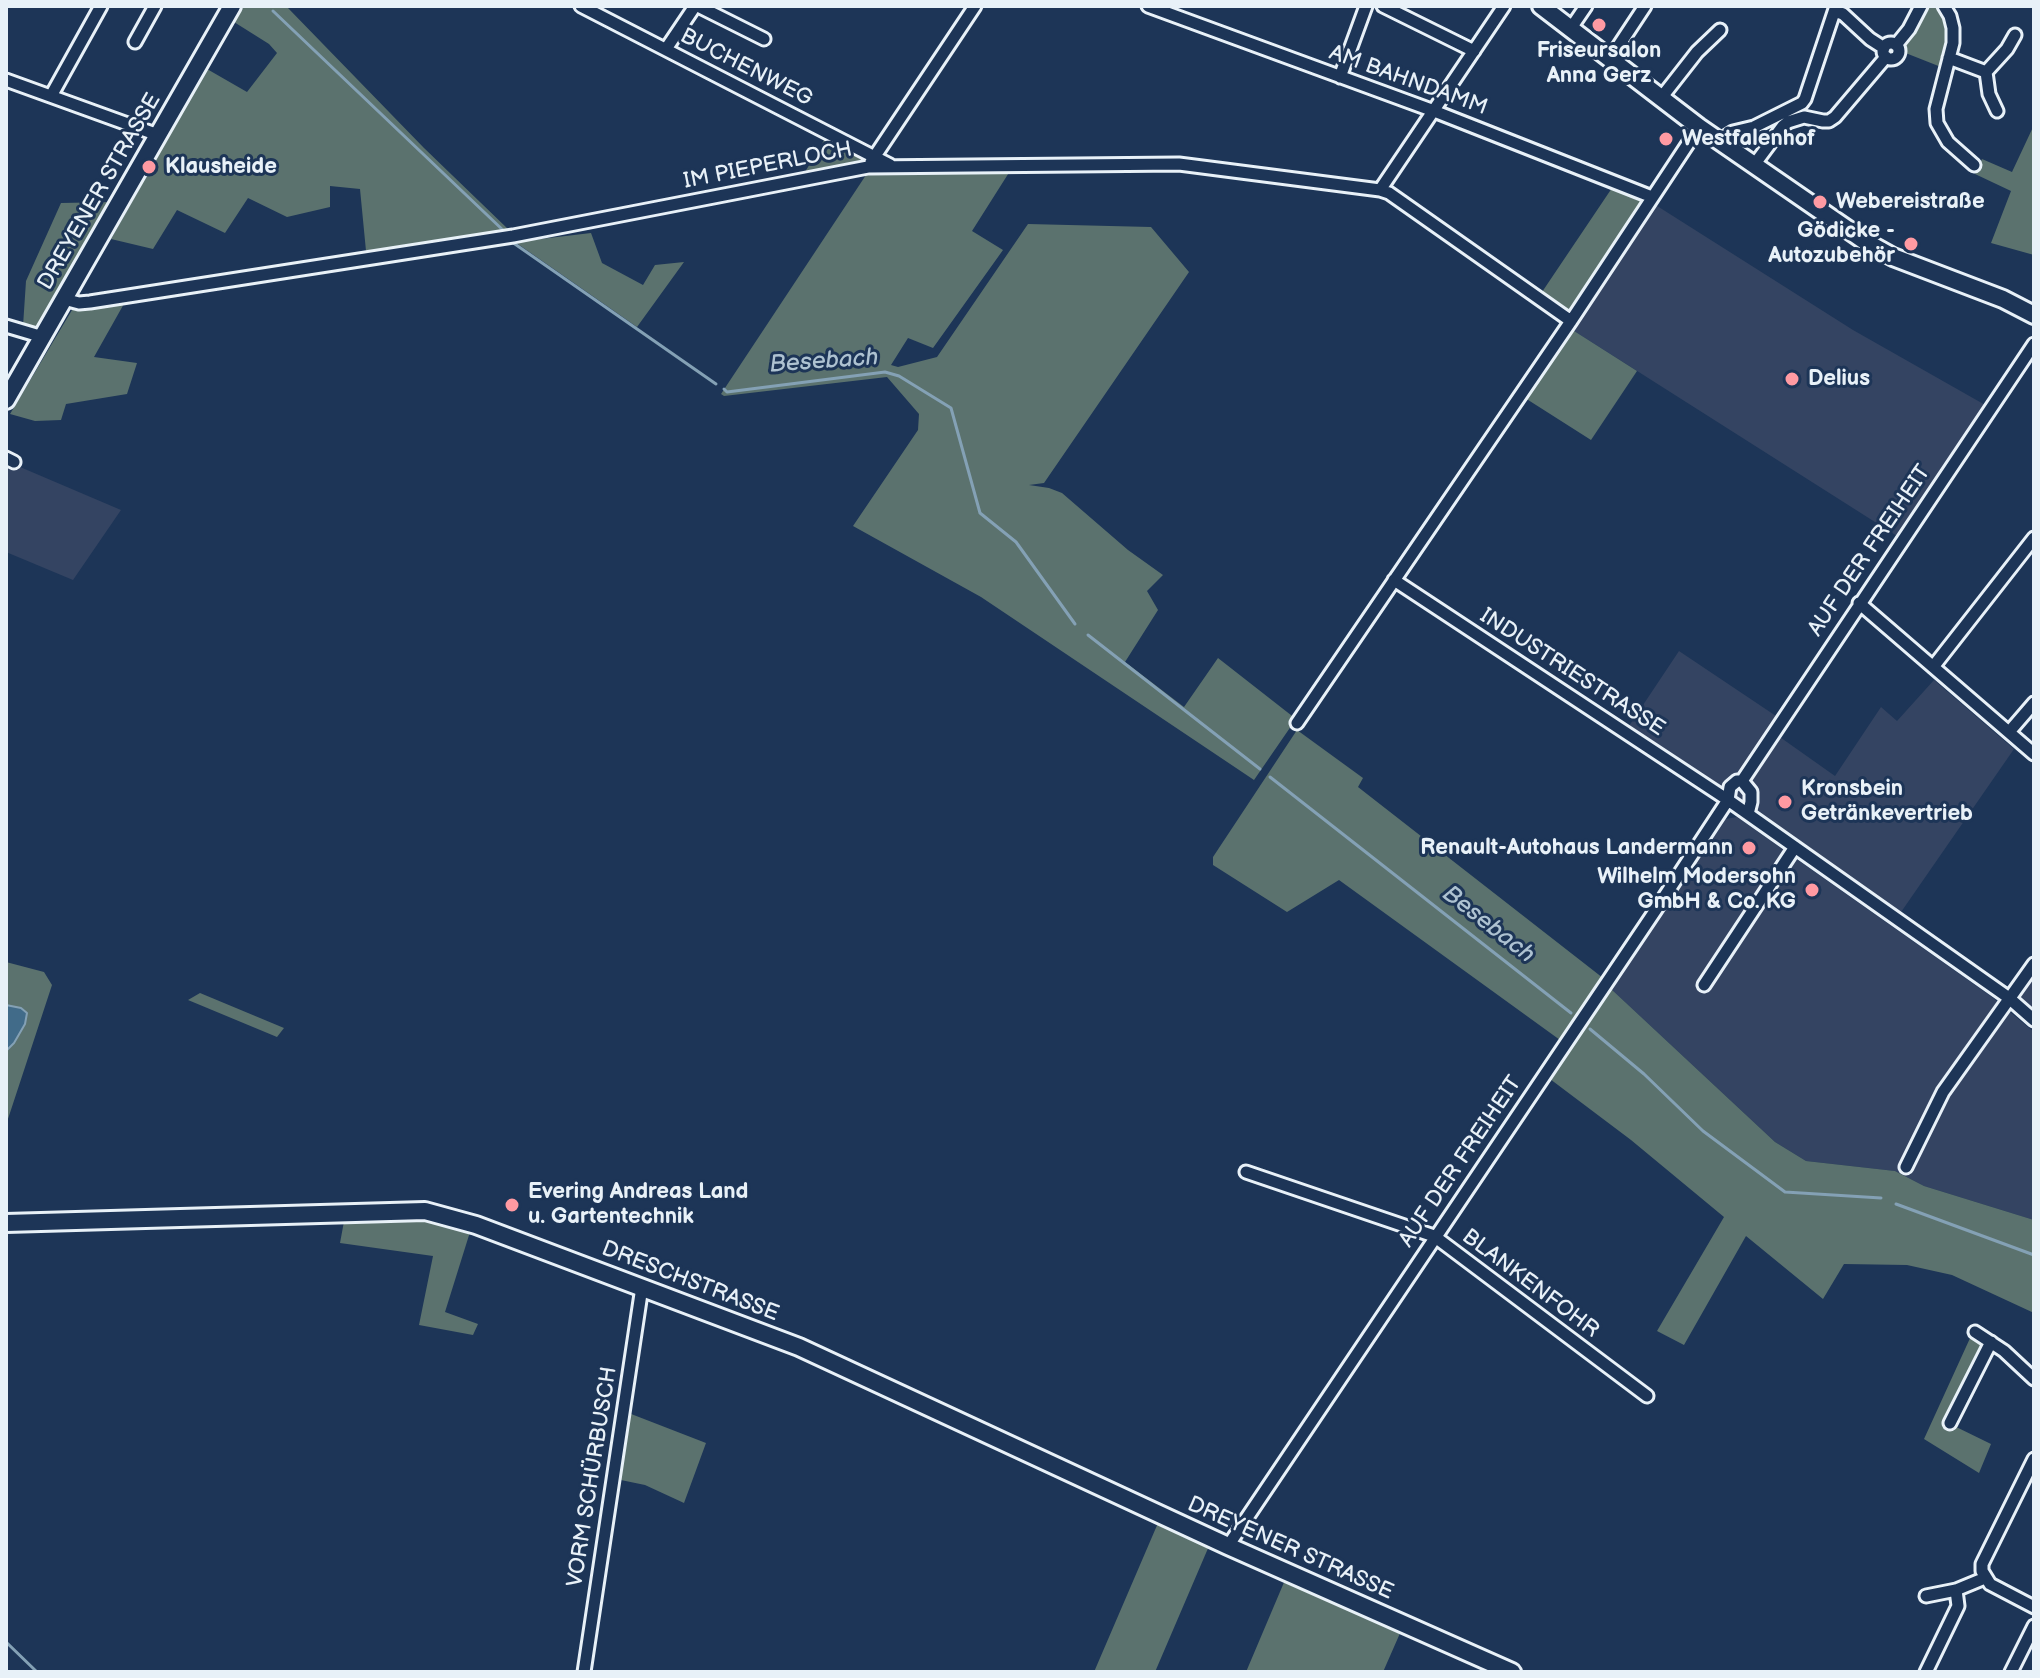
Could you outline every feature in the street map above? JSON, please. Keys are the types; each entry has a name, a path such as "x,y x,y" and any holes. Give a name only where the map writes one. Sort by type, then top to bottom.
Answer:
{"street":[{"path":"51,96 101,6"},
{"path":"135,42 155,6"},
{"name":"DREYENER STRASSE","path":"6,400 232,6"},
{"name":"BUCHENWEG","path":"581,6 872,162 892,165 1179,164 1380,190"},
{"path":"666,49 696,6 764,39"},
{"path":"872,162 975,6"},
{"name":"AM BAHNDAMM","path":"1148,6 1434,111 1652,197"},
{"path":"1340,77 1366,6"},
{"path":"1383,6 1474,51"},
{"path":"1504,6 1380,190 1389,193 1571,321"},
{"path":"1541,6 1710,135 1844,228 1893,257 2003,299 2034,315"},
{"path":"1571,28 1586,6"},
{"path":"1610,59 1645,6"},
{"path":"1754,165 1788,122 1804,117 1829,121 1835,117 1909,29 1921,6"},
{"path":"1944,6 1953,28 1936,109 1937,123 1948,142 1974,165"},
{"path":"1297,723 1652,197 1710,135 1754,127 1802,103 1835,8 1870,39 1889,50"},
{"path":"1661,98 1697,52 1720,30"},
{"path":"1986,72 2015,35"},
{"path":"1949,58 1986,72"},
{"path":"1986,72 1989,94 1997,111"},
{"path":"6,80 158,135"},
{"name":"IM PIEPERLOCH","path":"64,299 90,302 513,236 872,162"},
{"path":"6,326 43,337"},
{"name":"AUF DER FREIHEIT","path":"1742,781 2034,344"},
{"path":"1933,667 2034,538"},
{"name":"INDUSTRIESTRASSE","path":"1394,580 1728,800 2009,998 2034,1020"},
{"path":"1859,603 2034,754"},
{"path":"2009,732 2034,703"},
{"path":"1728,800 1730,787 1742,781 1751,792 1748,814"},
{"name":"AUF DER FREIHEIT","path":"1228,1546 1728,800"},
{"path":"1704,985 1795,847"},
{"path":"1906,1167 1943,1092 2034,964"},
{"name":"BLANKENFOHR","path":"1246,1172 1434,1236 1647,1396"},
{"name":"DRESCHSTRASSE","path":"6,1223 425,1211 476,1225 799,1347 1052,1465"},
{"name":"VORM SCHÜRBUSCH","path":"584,1672 642,1287"},
{"path":"1975,1332 2004,1351 2034,1379"},
{"path":"1950,1423 1991,1342"},
{"path":"2034,1459 1982,1564 1985,1578 1990,1584 2034,1607"},
{"name":"DREYENER STRASSE","path":"1052,1465 1512,1672"},
{"path":"2021,1486 2034,1493"},
{"path":"1926,1596 1956,1590 1985,1578"},
{"path":"1926,1672 1958,1606 1956,1590"},
{"path":"2011,1672 2034,1626"}],"shaded area":[{"path":"1654,204 1853,330 1987,406 1897,536 1571,329"},
{"path":"6,461 121,510 73,580 6,552"},
{"path":"1679,651 1779,718 1777,735 1835,776 1881,707 1897,721 1934,680 2014,749 1899,915 1627,729"},
{"path":"1737,817 1992,997 2034,1032 2034,1220 1924,1186 1895,1171 1806,1161 1775,1142 1610,988 1725,819"},
{"path":"2034,971 2034,1012 2019,999 2021,989"},
{"path":"6,1005 21,1008 27,1013 25,1024 6,1051"}],"green space":[{"path":"244,6 288,8 509,230 366,251 360,189 330,186 330,207 287,217 248,198 225,233 177,210 153,249 111,239 207,69 247,92 277,53 269,44 234,22"},
{"path":"1927,6 1935,6 1947,23 1948,36 1941,67 1903,52 1903,42"},
{"path":"2034,125 2034,255 1991,243 2011,191 1975,174 1982,159 2012,172"},
{"path":"826,137 865,158 865,163 802,177"},
{"path":"1010,171 972,231 1003,250 933,348 908,338 891,365 898,367 937,357 1028,224 1151,227 1189,272 1044,483 1029,485 1062,493 1128,550 1163,575 1147,591 1158,610 1125,662 1184,707 1218,658 1296,719 1254,780 981,597 853,526 918,430 919,414 887,377 721,394 866,175"},
{"path":"1614,185 1647,197 1569,313 1540,295"},
{"path":"112,202 45,323 23,326 26,281 61,203"},
{"path":"591,233 602,263 643,285 655,265 684,262 637,327 515,242"},
{"path":"125,302 94,357 137,363 127,394 66,404 61,420 35,421 10,414 72,310"},
{"path":"1571,329 1637,371 1591,440 1525,398"},
{"path":"1297,730 1363,778 1358,787 1603,978 1560,1040 1339,880 1287,912 1213,865 1213,857"},
{"path":"6,962 44,972 52,985 6,1125 6,1051 25,1024 27,1013 21,1008 6,1005"},
{"path":"1610,988 1775,1142 1806,1161 1895,1171 1924,1186 2034,1220 2034,1313 1952,1275 1907,1265 1844,1264 1823,1299 1746,1236 1684,1345 1657,1331 1724,1217 1631,1140 1550,1079"},
{"path":"200,993 284,1028 277,1037 188,1000"},
{"path":"345,1216 427,1217 470,1232 445,1312 478,1324 473,1335 419,1325 433,1256 340,1243"},
{"path":"1971,1336 1984,1343 1946,1422 1991,1444 1979,1473 1924,1439"},
{"path":"626,1412 706,1443 684,1503 645,1485 616,1479"},
{"path":"1158,1523 1209,1546 1155,1672 1094,1672"},
{"path":"1285,1580 1401,1631 1383,1672 1246,1672"}],"waterway":[{"name":"Besebach","path":"273,11 506,233"},
{"name":"Besebach","path":"512,242 716,384"},
{"name":"Besebach","path":"724,389 727,392 885,372 899,376 951,408 980,513 1016,542 1075,624"},
{"name":"Besebach","path":"1088,635 1260,769"},
{"name":"Besebach","path":"1270,777 1571,1013"},
{"name":"Besebach","path":"1590,1029 1644,1074 1703,1131 1785,1192 1881,1198"},
{"name":"Besebach","path":"1896,1204 2034,1255"},
{"path":"6,1642 37,1672"}],"place":[{"name":"Friseursalon Anna Gerz","path":"1599,25"},
{"name":"Westfalenhof","path":"1666,139"},
{"name":"Klausheide","path":"149,167"},
{"name":"Webereistraße","path":"1820,202"},
{"name":"Gödicke - Autozubehör","path":"1911,244"},
{"name":"Delius","path":"1792,379"},
{"name":"Kronsbein Getränkevertrieb","path":"1785,802"},
{"name":"Renault-Autohaus Landermann","path":"1749,848"},
{"name":"Wilhelm Modersohn GmbH & Co. KG","path":"1812,890"},
{"name":"Evering Andreas Land u. Gartentechnik","path":"512,1205"}]}
